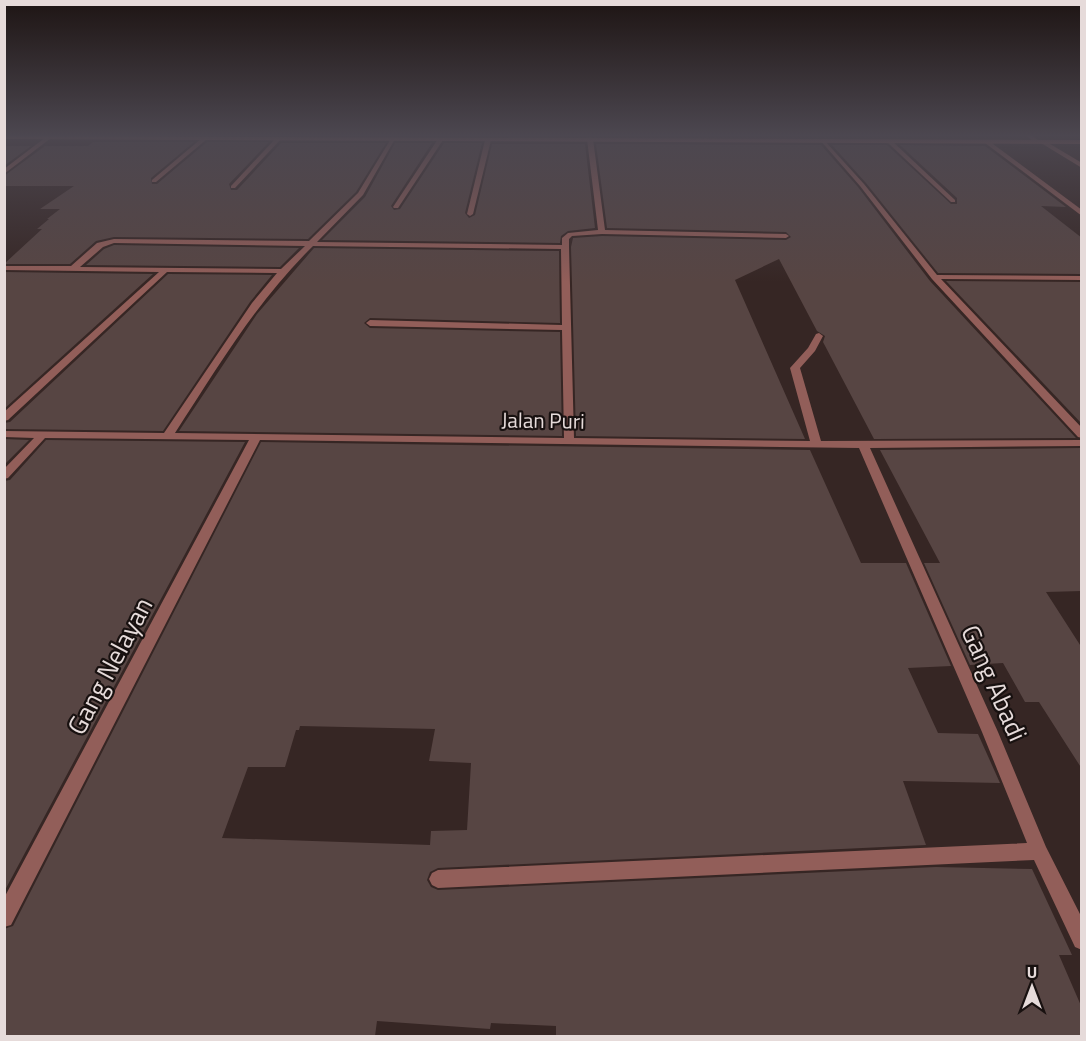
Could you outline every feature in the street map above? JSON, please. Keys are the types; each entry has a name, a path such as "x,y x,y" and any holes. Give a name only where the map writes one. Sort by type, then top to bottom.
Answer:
{"street":[{"path":"168,435 255,305 283,270 362,194 367,185"},
{"path":"396,207 411,185"},
{"path":"470,214 477,185"},
{"path":"596,185 602,231"},
{"path":"862,185 935,277 1082,435"},
{"path":"935,185 953,201"},
{"path":"1043,185 1082,214"},
{"path":"569,441 565,247 566,238 570,234 602,231 786,236"},
{"path":"74,268 100,245 114,241 565,247"},
{"path":"4,268 164,271 283,270"},
{"path":"4,418 164,271"},
{"path":"935,277 1082,278"},
{"path":"370,323 568,328"},
{"path":"816,444 795,368 812,349 819,336"},
{"name":"Jalan Puri","path":"4,434 863,445 1082,442"},
{"path":"4,476 43,434"},
{"name":"Gang Nelayan","path":"4,918 257,436"},
{"name":"Gang Abadi","path":"863,445 990,732 1039,851 1082,940"},
{"path":"438,879 1039,851"}],"building":[{"path":"229,185 231,190 237,190 242,185 361,185 356,192 308,239 114,237 96,241 70,264 4,264 42,229 37,229 49,219 47,219 60,209 40,209 74,186 4,186"},
{"path":"372,185 405,185 391,206 394,210 400,209 416,185 472,185 465,213 469,218 475,215 482,185 590,185 595,228 568,231 561,236 560,243 322,240 365,197"},
{"path":"601,185 856,185 930,281 1076,438 874,439 823,342 825,336 817,331 779,259 735,280 805,439 576,436 571,247 573,238 602,236 786,240 791,237 786,232 607,228"},
{"path":"867,185 930,185 951,204 957,204 957,198 943,185 1036,185 1066,207 1041,206 1082,238 1082,274 938,273"},
{"path":"114,245 299,248 280,267 86,265 104,249"},
{"path":"314,248 559,251 560,323 370,318 364,323 370,328 560,332 562,436 179,431 257,314"},
{"path":"4,272 153,274 4,409"},
{"path":"168,274 272,275 250,302 163,431 4,429 4,423 10,422"},
{"path":"946,281 1082,282 1082,424"},
{"path":"4,439 29,440 4,465"},
{"path":"46,440 245,442 4,892 4,481 10,480"},
{"path":"261,442 810,450 861,563 906,563 951,666 908,668 938,733 978,734 1000,783 903,781 926,845 438,868 430,872 427,880 431,887 438,890 936,867 1032,869 1072,955 1059,955 1082,1008 1082,1036 556,1036 556,1026 491,1023 490,1029 377,1021 375,1036 4,1036 4,929 13,926","holes":["300,726 435,729 429,761 471,763 467,830 431,831 430,845 222,838 248,767 285,767 296,730 299,730"]},
{"path":"1082,448 1082,591 1046,592 1082,648 1082,769 1039,702 1025,702 1003,663 970,665 924,563 940,563 880,450"}]}
